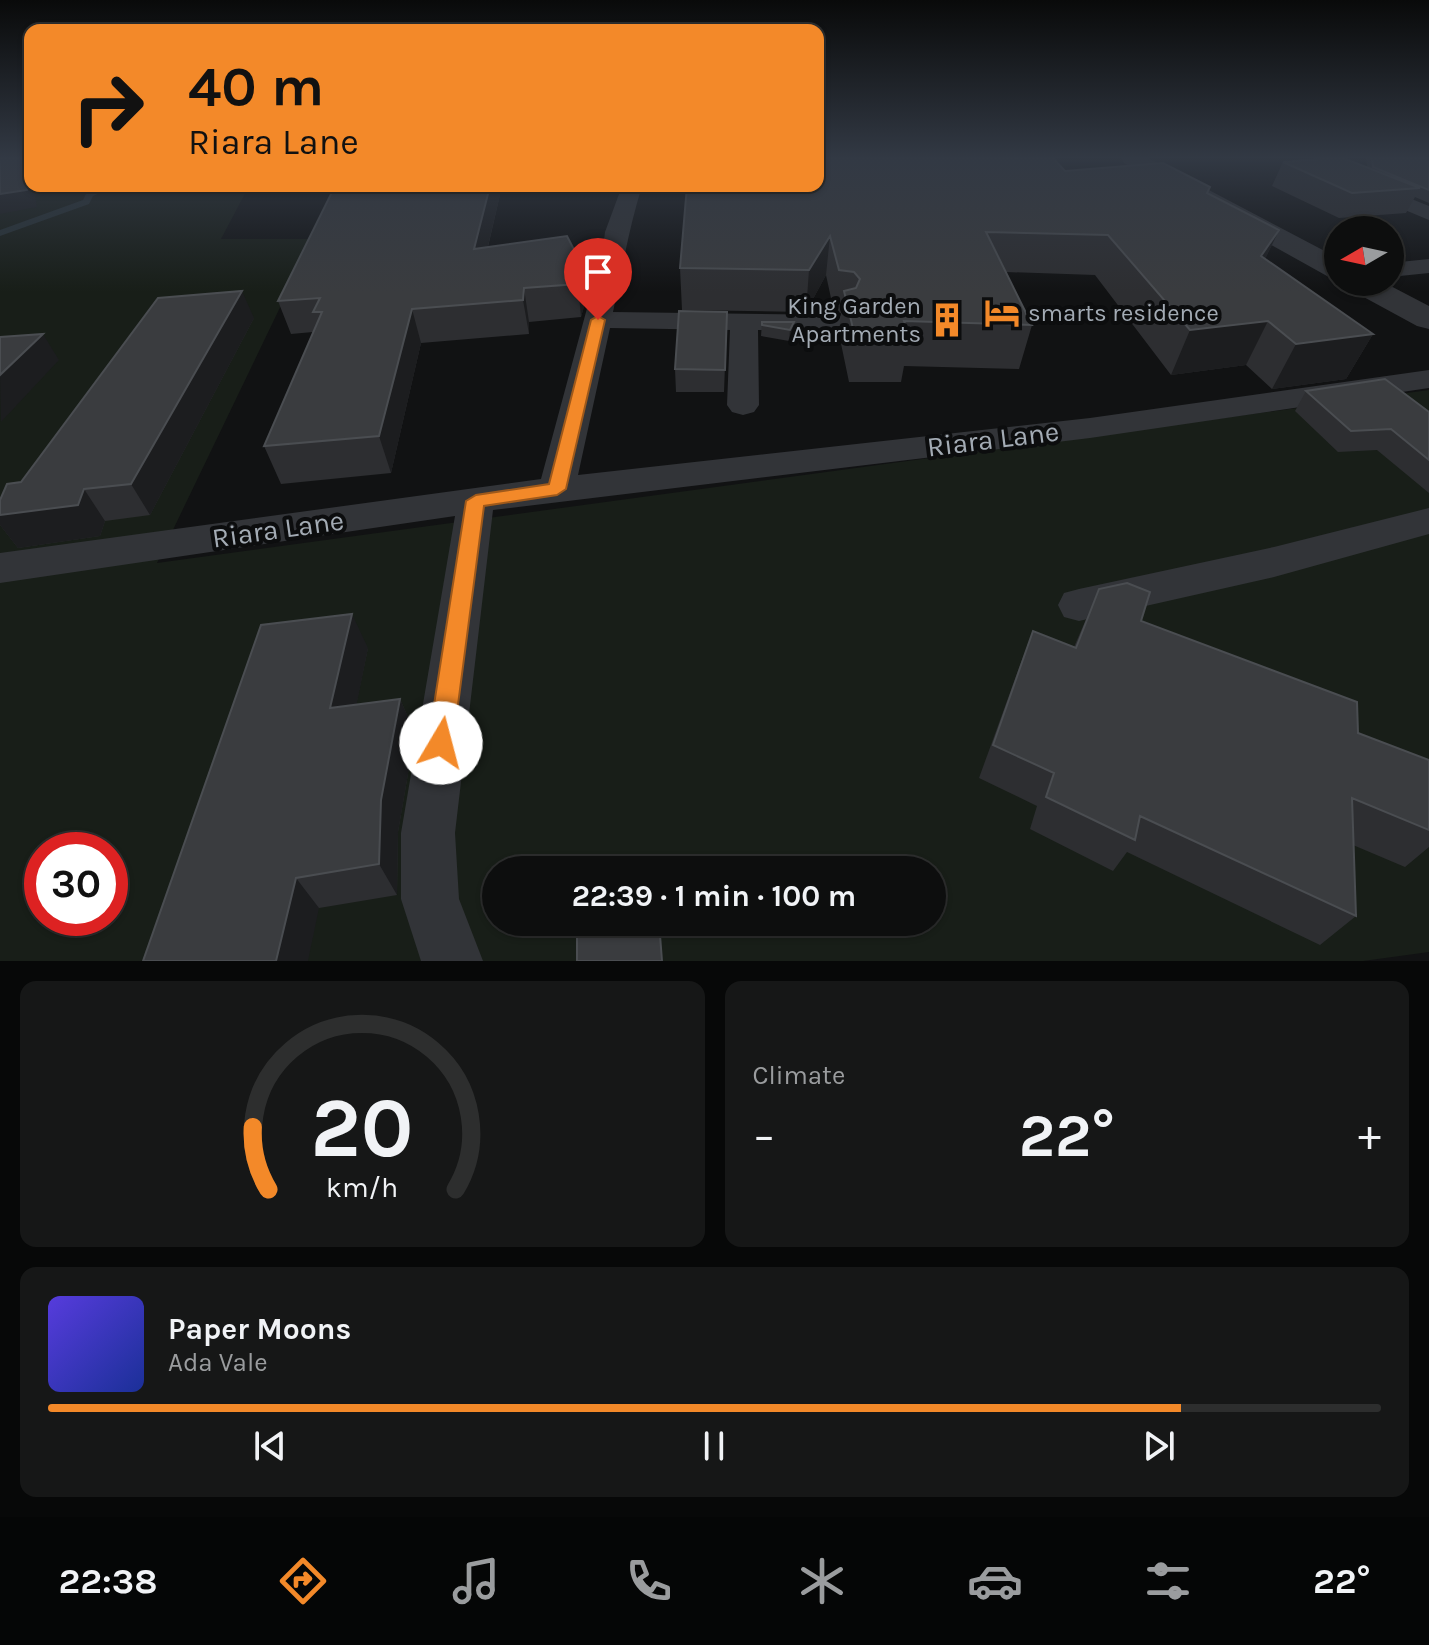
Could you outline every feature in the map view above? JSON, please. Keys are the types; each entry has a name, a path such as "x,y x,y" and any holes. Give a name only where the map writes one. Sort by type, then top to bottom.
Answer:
{"street":[{"path":"557,489 615,249 616,232 626,203"},
{"path":"1214,203 1324,262"},
{"path":"1404,203 1429,214"},
{"path":"1404,269 1429,266"},
{"path":"1386,296 1429,319"},
{"path":"598,320 838,323"},
{"path":"743,405 744,320"},
{"name":"Riara Lane","path":"0,568 557,489 1090,428 1388,385 1424,395"},
{"path":"452,961 432,918 426,880 428,833 476,501"},
{"path":"1079,605 1274,562 1429,521"}],"shaded area":[{"path":"0,203 240,203 221,239 313,239 157,563 1429,390 1429,952 1363,961 0,961"}],"building":[{"path":"327,203 486,203 474,249 567,236 583,267 578,284 524,288 523,300 412,309 379,436 264,446 322,312 313,312 320,298 278,301"},
{"path":"686,203 1226,203 1279,230 1261,256 1373,334 1296,344 1268,321 1190,330 1108,235 986,232 1032,325 904,321 910,337 855,337 844,291 856,288 860,279 854,272 839,270 830,236 809,270 680,268"},
{"path":"242,291 131,484 84,489 78,505 0,515 0,500 7,484 21,482 158,298"},
{"path":"679,311 727,312 725,370 675,369"},
{"path":"762,322 794,322 790,330 762,325"},
{"path":"43,334 0,375 0,337"},
{"path":"1385,379 1429,412 1429,460 1391,429 1351,431 1306,391"},
{"path":"1127,583 1150,592 1141,621 1357,702 1358,733 1429,760 1429,830 1352,798 1356,916 1140,816 1135,840 1046,797 1054,773 993,745 1033,631 1076,648 1099,589"},
{"path":"352,614 330,708 400,699 381,800 379,864 296,878 276,961 143,961 261,625"},
{"path":"577,936 660,936 662,961 577,961"}],"waterway":[{"path":"0,233 84,203"}],"place":[{"name":"smarts residence","path":"1002,313"},
{"name":"King Garden Apartments","path":"947,320"}],"route":[{"path":"441,743 476,501 557,489 598,320"}]}
